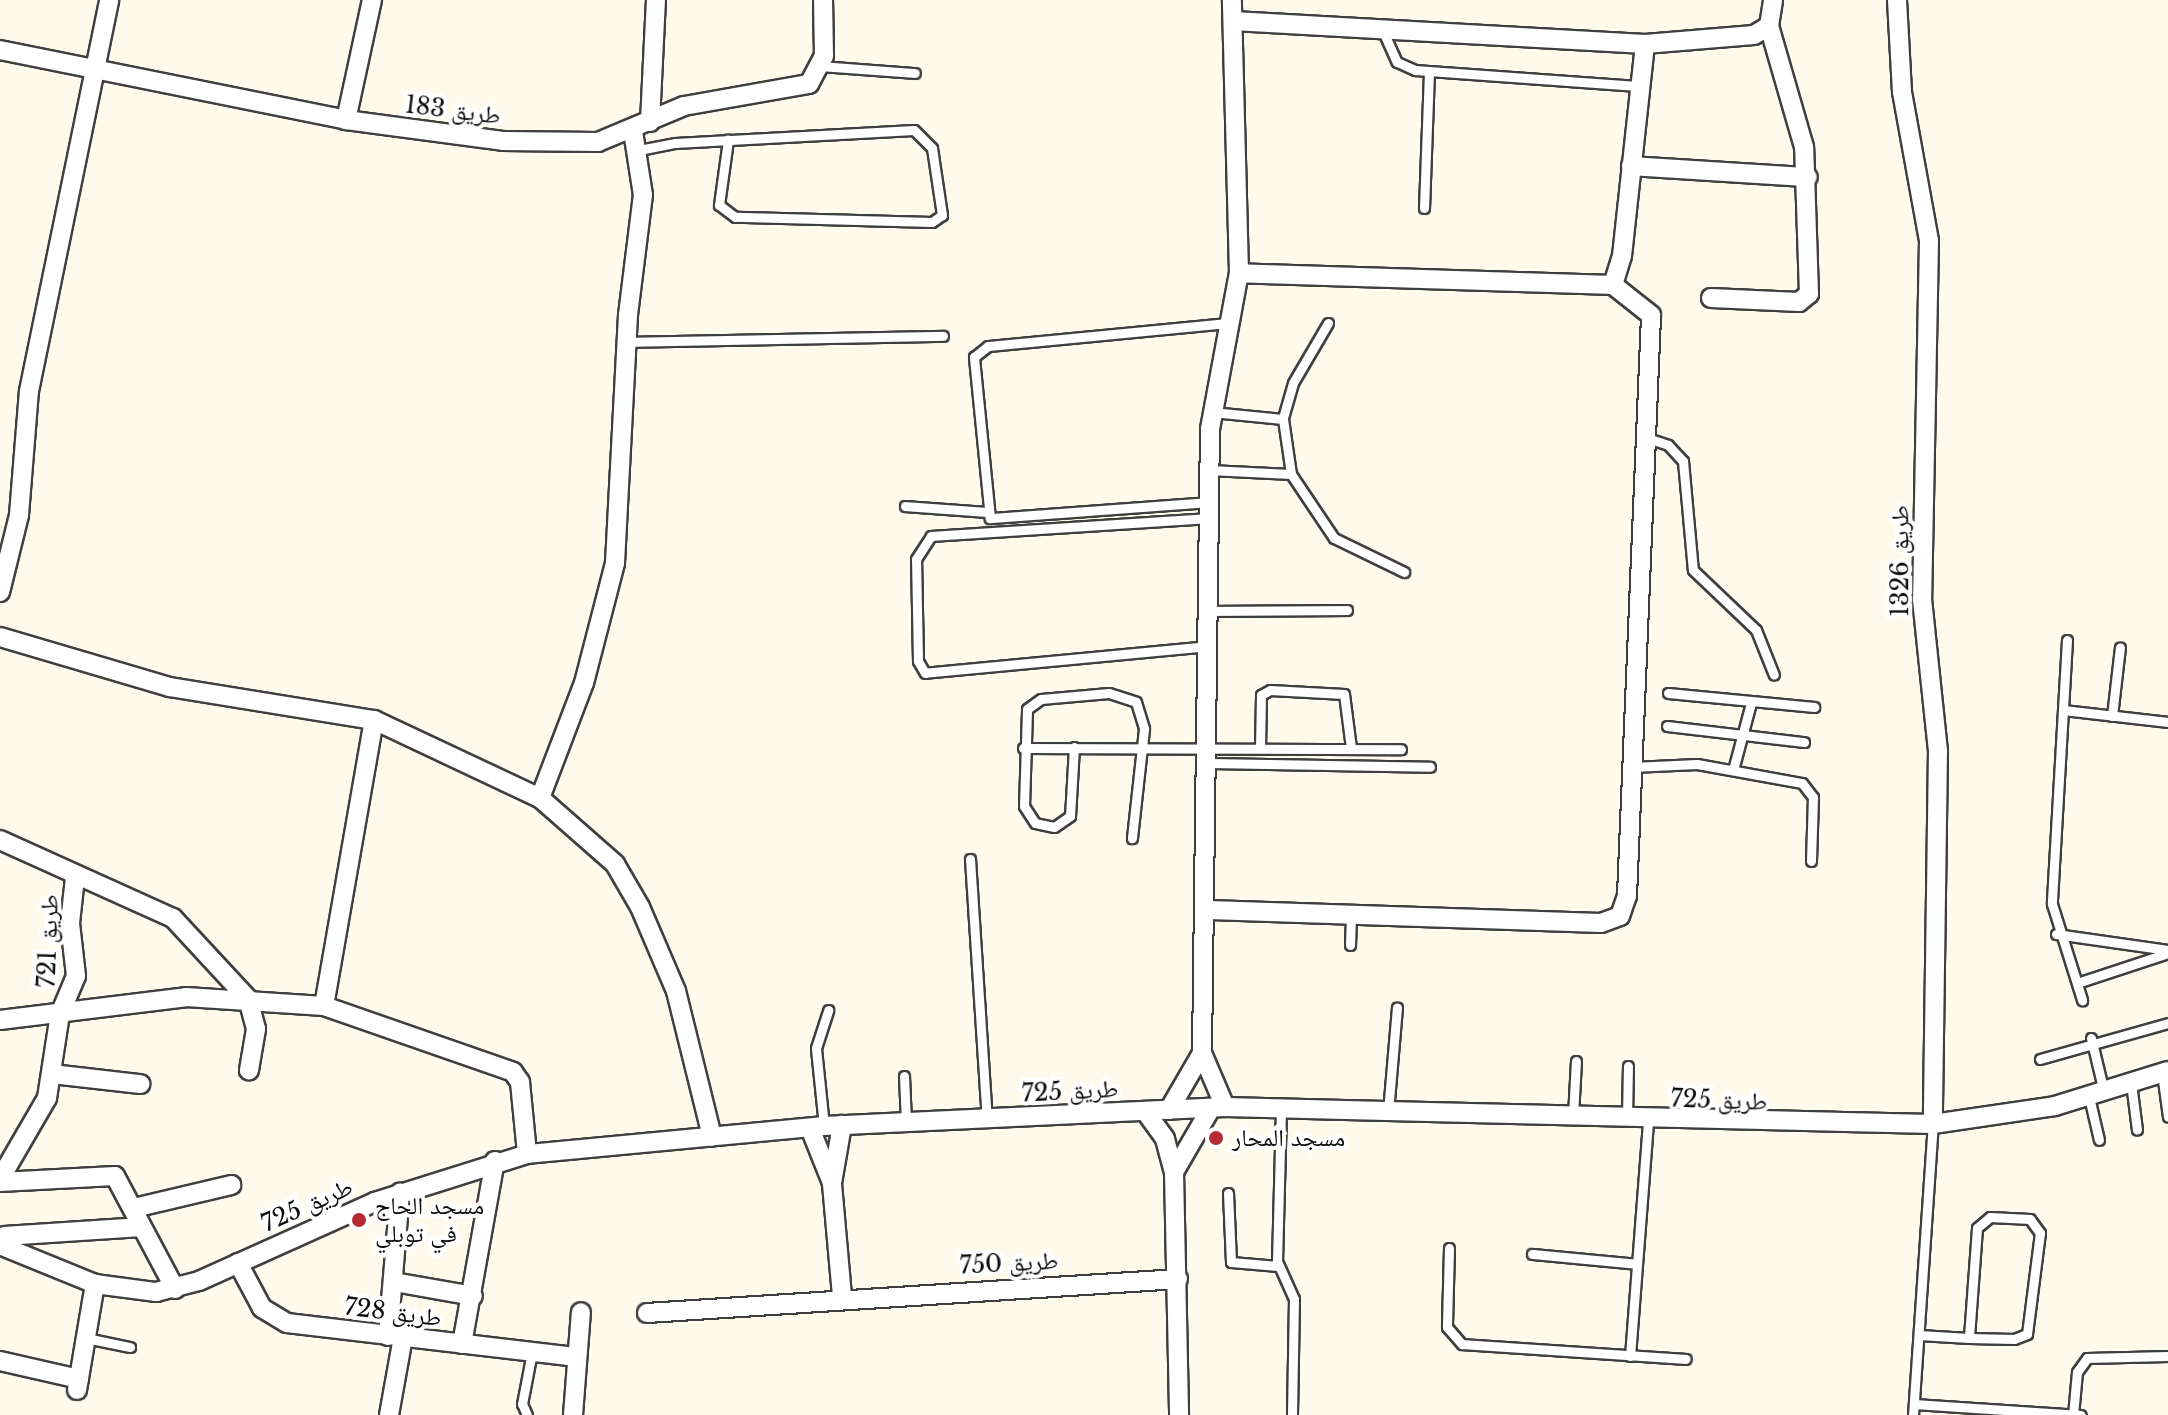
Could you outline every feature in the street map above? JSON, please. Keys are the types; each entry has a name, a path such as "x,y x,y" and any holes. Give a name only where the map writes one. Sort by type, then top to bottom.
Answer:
{"street":[{"path":"0,592 19,515 29,391 109,0"},
{"path":"346,120 372,0"},
{"path":"540,798 584,683 615,563 626,342 643,195 639,150 656,0"},
{"path":"821,66 823,0"},
{"path":"1174,1172 1218,1108 1202,1053 1209,910 1209,470 1212,412 1226,323 1239,273 1232,0"},
{"path":"1711,298 1805,299 1808,177 1792,84 1769,26 1773,0"},
{"name":"طريق 1326","path":"1897,0 1902,92 1929,241 1922,599 1938,750 1933,1124"},
{"path":"1233,21 1645,44 1754,35 1769,26"},
{"path":"1613,285 1631,166 1637,86 1645,44"},
{"name":"طريق 183","path":"0,50 346,120 546,144 598,142 702,101 797,90 821,66"},
{"path":"1631,166 1808,177"},
{"path":"1209,910 1351,917 1611,921 1626,907 1651,315 1613,285 1239,273"},
{"path":"0,637 170,687 374,720 540,798 615,864 640,907 676,991 712,1137"},
{"path":"324,1006 374,720"},
{"path":"0,840 75,878 152,903 248,999 256,1029 249,1070"},
{"name":"طريق 721","path":"0,1181 38,1121 52,1074 60,1014 76,976 70,923 75,878"},
{"path":"0,1020 186,997 324,1006 513,1072 520,1082 527,1154"},
{"path":"1169,1110 1202,1053"},
{"name":"طريق 725","path":"2,1239 95,1284 132,1292 175,1289 400,1192 495,1161 527,1154 825,1126 1218,1108 1627,1121 1933,1124 2096,1094 2165,1072"},
{"path":"52,1074 140,1084"},
{"path":"1145,1111 1165,1139 1174,1172 1179,1415"},
{"path":"825,1126 832,1183"},
{"path":"825,1126 842,1296"},
{"path":"462,1344 495,1161"},
{"path":"0,1181 106,1174 123,1182 142,1227 175,1289"},
{"path":"134,1208 231,1185"},
{"path":"389,1415 396,1336 394,1282 400,1192"},
{"name":"طريق 725","path":"2,1239 142,1227"},
{"name":"طريق 728","path":"238,1263 255,1300 277,1320 575,1357"},
{"name":"طريق 750","path":"647,1313 842,1296 1178,1279"},
{"path":"394,1282 473,1296"},
{"path":"0,1361 78,1384 95,1284"},
{"path":"573,1415 575,1357 581,1312"}],"lane":[{"path":"1382,29 1397,62 1429,72 1637,86"},
{"path":"821,66 915,73"},
{"path":"1424,208 1429,72"},
{"path":"639,150 728,140 914,130 932,148 942,215 932,222 735,217 719,205 728,140"},
{"path":"986,512 979,349 1226,323"},
{"path":"1328,323 1298,373 1283,419 1291,474 1334,538 1404,572"},
{"path":"626,342 943,336"},
{"path":"1212,412 1283,419"},
{"path":"1647,438 1668,445 1683,461 1693,570 1756,630 1774,675"},
{"path":"1209,470 1291,474"},
{"path":"905,506 986,512 1001,520 1209,510"},
{"path":"1209,510 931,536 916,559 918,661 925,673 1209,646"},
{"path":"1209,611 1347,610"},
{"path":"2067,640 2056,934 2082,1000"},
{"path":"2112,716 2120,647"},
{"path":"1260,748 1261,695 1270,690 1344,694 1351,748"},
{"path":"1074,747 1070,816 1044,827 1024,806 1024,717 1033,703 1109,693 1128,696 1141,711 1141,747 1132,838"},
{"path":"1668,693 1814,707"},
{"path":"1733,770 1751,703"},
{"path":"2063,710 2168,722"},
{"path":"1667,726 1804,742"},
{"path":"1023,748 1141,747 1209,755 1430,767"},
{"path":"1209,755 1260,748 1401,749"},
{"path":"1632,767 1733,770 1810,789 1811,861"},
{"path":"970,859 987,1119"},
{"path":"1350,945 1351,917"},
{"path":"2056,934 2168,952"},
{"path":"2077,983 2168,952"},
{"path":"1388,1112 1397,1007"},
{"path":"825,1126 816,1048 828,1010"},
{"path":"2040,1059 2168,1023"},
{"path":"2092,1043 2099,1140"},
{"path":"1573,1119 1576,1061"},
{"path":"1627,1121 1628,1066"},
{"path":"2165,1072 2168,1117"},
{"path":"904,1076 906,1122"},
{"path":"2131,1083 2137,1130"},
{"path":"1281,1109 1278,1266 1294,1299 1292,1415"},
{"path":"1630,1356 1648,1121"},
{"path":"1933,1124 1914,1410 2081,1415"},
{"path":"1228,1193 1231,1262 1278,1266"},
{"path":"1919,1335 1969,1338 2014,1339 2031,1328 2040,1233 2030,1219 1990,1217 1977,1228 1969,1338"},
{"path":"1449,1248 1447,1327 1462,1344 1685,1359"},
{"path":"1532,1254 1637,1264"},
{"path":"86,1338 130,1347"},
{"path":"527,1415 522,1404 532,1352"},
{"path":"2073,1415 2077,1372 2087,1358 2168,1356"}],"place":[{"name":"مسجد المحار","path":"1216,1138"},
{"name":"مسجد الحاج في توبلي","path":"359,1220"}]}
